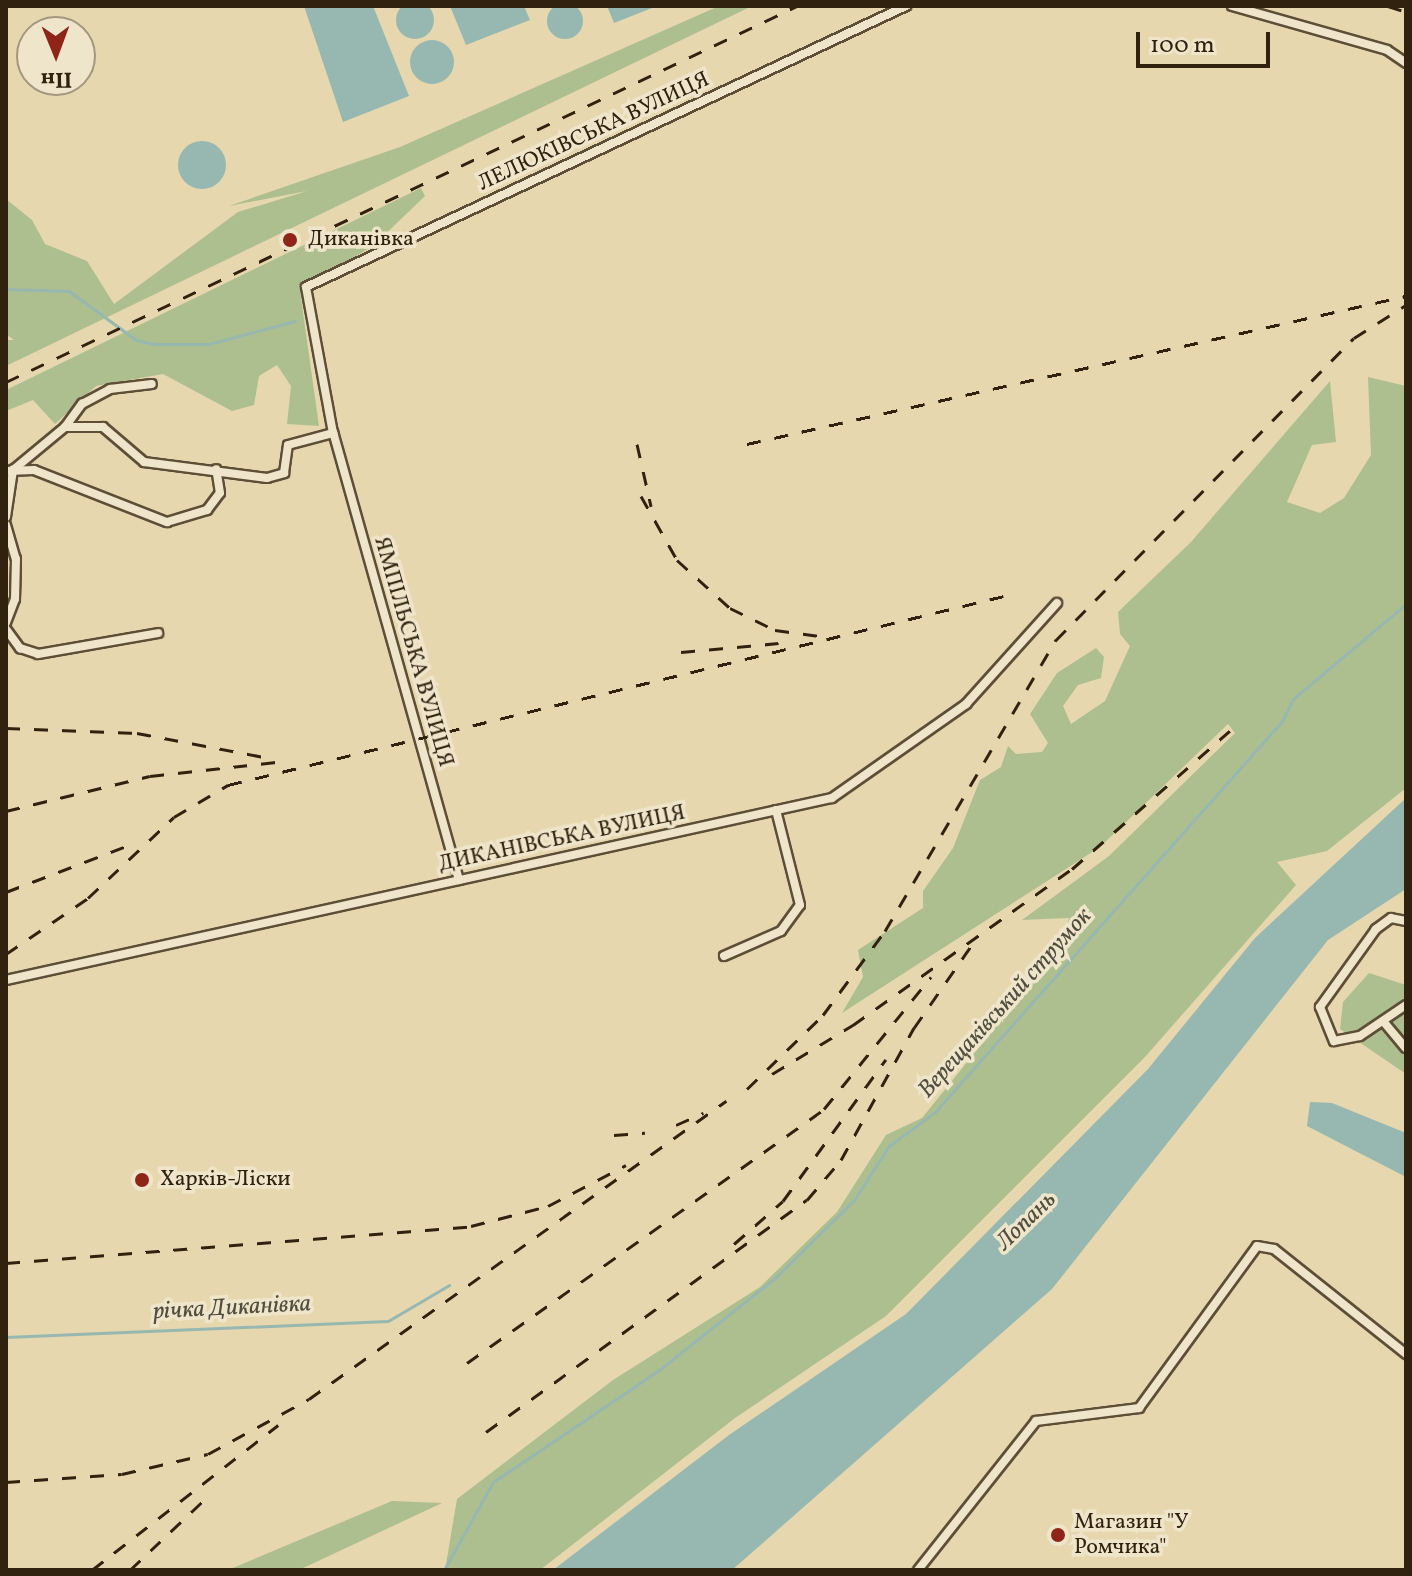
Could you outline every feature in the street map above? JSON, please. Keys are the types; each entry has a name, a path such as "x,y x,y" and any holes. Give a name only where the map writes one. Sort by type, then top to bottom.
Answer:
{"street":[{"name":"ЛЕЛЮКІВСЬКА ВУЛИЦЯ","path":"303,296 306,287 906,6"},
{"path":"1232,6 1387,50 1406,63"},
{"name":"ЯМПІЛЬСЬКА ВУЛИЦЯ","path":"303,296 333,433 459,880"},
{"path":"6,517 9,471 65,427 82,404 110,389 152,384"},
{"path":"65,427 103,427 161,468 216,469 267,478 284,473 288,445 333,433"},
{"path":"9,471 34,470 167,522 207,510 220,493 216,469"},
{"path":"6,525 16,559 15,599 6,626 20,648 38,654 158,633"},
{"name":"ДИКАНІВСЬКА ВУЛИЦЯ","path":"6,980 832,798 966,704 1057,603"},
{"path":"724,956 781,931 800,905 776,810"},
{"path":"1406,921 1391,918 1376,929 1320,1007 1334,1041 1383,1021 1406,1005"},
{"path":"1383,1021 1406,1048"},
{"path":"918,1570 1036,1421 1139,1408 1257,1246 1274,1249 1406,1354"}],"green space":[{"path":"719,6 752,6 6,366 6,340 14,340 6,334 6,199 32,220 45,244 87,261 114,304 238,212 307,191 229,206 400,147"},
{"path":"421,188 425,196 374,245 300,291 319,426 287,424 291,386 277,365 259,376 254,405 232,411 163,374 96,386 55,424 33,400 6,411 6,390"},
{"path":"1368,377 1406,386 1406,788 1327,851 1277,862 1296,885 1145,1057 886,1316 735,1418 540,1570 445,1570 457,1499 613,1380 760,1287 837,1212 886,1135 922,1118 1059,948 1069,918 1022,920 1109,856 1235,733 1228,724 1100,847 842,1013 863,977 858,950 923,908 923,891 953,848 980,780 1001,767 1008,746 1016,754 1042,752 1048,743 1030,714 1057,673 1096,648 1104,657 1101,678 1078,685 1063,706 1071,724 1105,701 1130,646 1120,634 1118,612 1191,542 1330,381 1336,442 1312,445 1287,502 1320,513 1344,498 1371,455"},
{"path":"1369,973 1406,985 1406,1074 1340,1029 1343,1002"},
{"path":"392,1501 442,1503 299,1570 228,1570"}],"water":[{"path":"415,1 429,6 434,20 429,34 415,39 401,34 396,20 401,6"},
{"path":"565,3 577,9 583,21 577,33 565,39 553,33 547,21 553,9"},
{"path":"304,6 373,6 409,96 343,122"},
{"path":"450,6 524,6 530,20 466,45"},
{"path":"607,6 657,6 614,23"},
{"path":"432,40 447,47 454,62 447,77 432,84 417,77 410,62 417,47"},
{"path":"202,141 211,142 219,148 225,156 225,174 219,182 211,188 202,189 193,188 185,182 179,174 178,165 179,156 185,148 193,142"},
{"name":"Лопань","path":"1406,798 1406,889 1328,940 1052,1289 732,1570 553,1570 729,1435 906,1314 1148,1069 1255,938"},
{"path":"1310,1102 1332,1103 1406,1133 1406,1177 1307,1126"}],"waterway":[{"path":"6,289 69,291 136,340 154,344 208,344 295,321"},
{"name":"Верещаківський струмок","path":"444,1570 493,1482 659,1370 775,1278 854,1200 889,1146 935,1112 1283,720 1293,699 1406,604"},
{"name":"річка Диканівка","path":"6,1337 388,1321 449,1285"}],"railway":[{"path":"6,382 797,6"},
{"path":"1388,6 1406,12"},
{"path":"747,444 1406,296"},
{"path":"747,1089 823,1015 885,931 1056,640 1354,338 1406,305"},
{"path":"637,444 651,506"},
{"path":"641,496 677,560 730,608 775,630 820,636"},
{"path":"6,954 88,898 174,817 228,785 1004,596"},
{"path":"681,652 779,643"},
{"path":"6,728 137,733 264,757"},
{"path":"772,1074 853,1025 1072,869 1232,729"},
{"path":"6,811 150,776 276,762"},
{"path":"6,892 134,843"},
{"path":"486,1432 807,1200 841,1160 914,1028 978,936"},
{"path":"467,1363 824,1109 931,977"},
{"path":"734,1244 783,1201 886,1059"},
{"path":"6,1482 122,1474 208,1454 309,1399 726,1101"},
{"path":"676,1125 703,1113"},
{"path":"614,1135 645,1133"},
{"path":"6,1263 471,1226 548,1206 626,1165"},
{"path":"92,1570 278,1425"},
{"path":"130,1570 205,1499"}],"place":[{"name":"Диканівка","path":"290,240"},
{"name":"Харків-Ліски","path":"142,1180"},
{"name":"Магазин \"У Ромчика\"","path":"1058,1535"}]}
